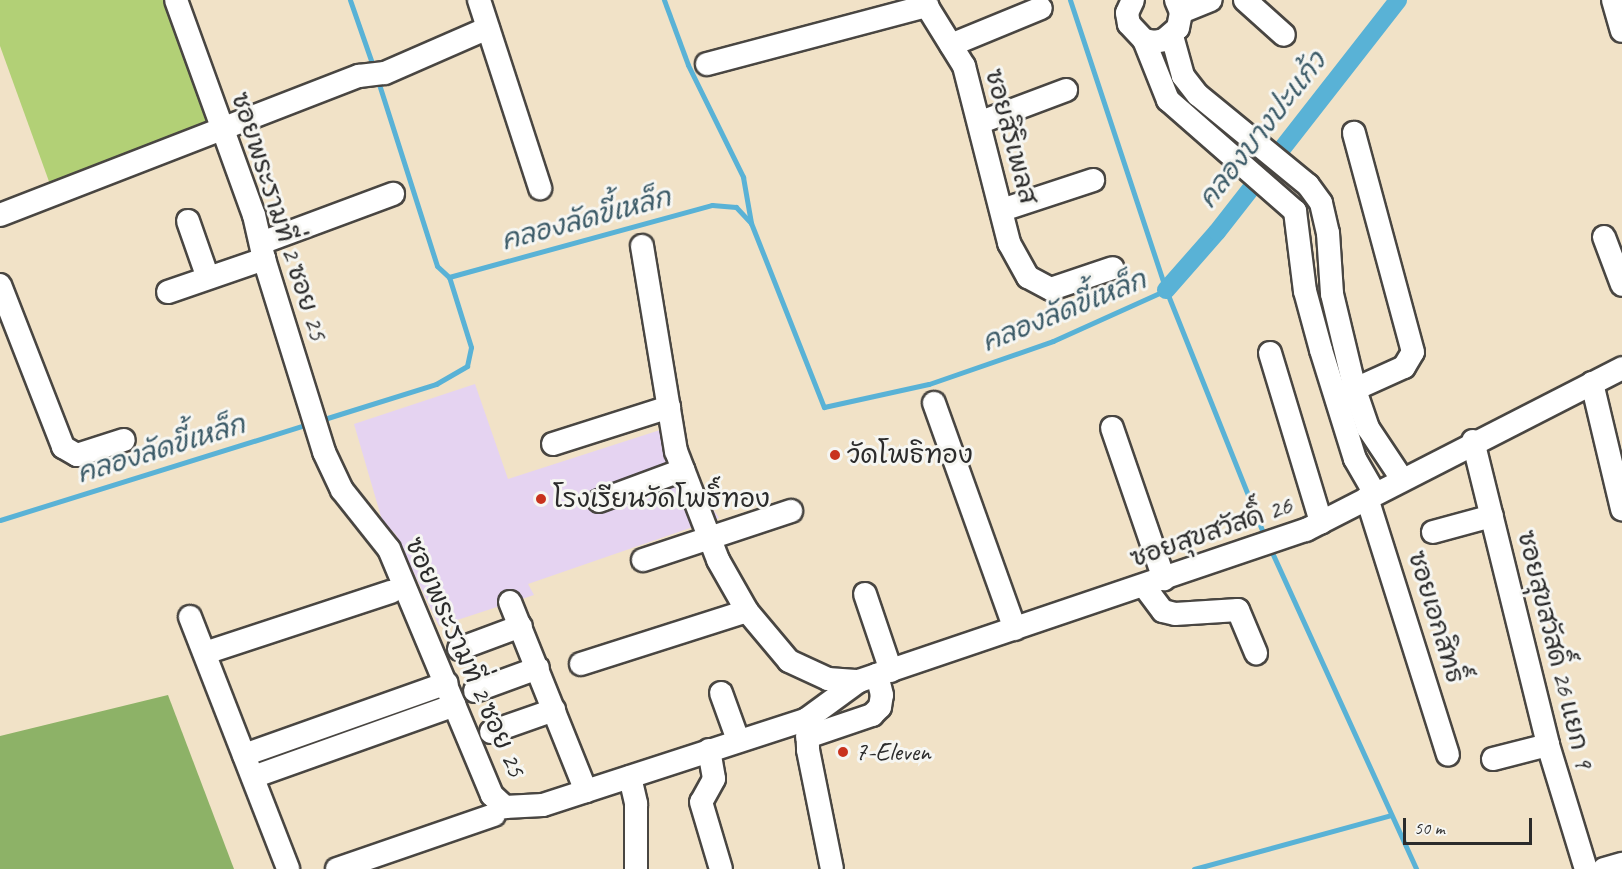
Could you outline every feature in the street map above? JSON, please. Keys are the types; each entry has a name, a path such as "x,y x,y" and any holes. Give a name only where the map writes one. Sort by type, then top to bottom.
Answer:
{"street":[{"name":"ซอยพระรามที่ 2 ซอย 25","path":"176,0 222,127 324,452 342,490 389,549 499,804 531,808 738,740 872,716 880,707 882,695 876,676 865,594"},
{"path":"1133,0 1127,13 1129,24 1144,40 1168,100 1215,142 1289,202 1299,220 1305,291 1345,393 1402,479"},
{"path":"1144,40 1154,42 1172,36 1180,23 1179,6 1211,0"},
{"path":"1245,0 1284,35"},
{"path":"1613,0 1622,31"},
{"path":"485,2 488,28 540,188"},
{"path":"707,64 925,3"},
{"name":"ซอยสิริเพลส","path":"925,3 964,66 981,122 1009,243 1028,277 1041,286 1051,289 1113,268"},
{"path":"951,45 1041,8"},
{"path":"0,215 359,75 385,73 488,28"},
{"path":"1172,36 1183,76 1198,95 1308,185 1325,215 1332,294 1345,393"},
{"path":"981,122 1066,90"},
{"path":"1345,393 1404,366 1412,360 1413,352 1354,133"},
{"path":"1002,210 1093,180"},
{"path":"168,292 207,278 262,251 393,194"},
{"path":"188,221 207,278"},
{"path":"1604,237 1622,285"},
{"path":"642,246 682,470 707,538 747,611 789,661 828,679 876,676"},
{"path":"0,285 63,447 77,455 124,440"},
{"path":"1270,353 1314,526"},
{"name":"ซอยสุขสวัสดิ์ 26","path":"807,728 876,676 1314,526 1473,441 1622,368"},
{"path":"1592,383 1622,509"},
{"name":"ซอยเอกสิทธิ์","path":"1345,393 1355,459 1371,495 1448,755"},
{"path":"934,403 1015,629"},
{"path":"553,444 669,407"},
{"path":"1112,428 1154,582 1153,602 1169,612 1238,610 1256,653"},
{"name":"ซอยสุขสวัสดิ์ 26 แยก 9","path":"1473,441 1548,745 1586,869"},
{"path":"599,501 682,470"},
{"path":"643,560 791,511"},
{"path":"1433,532 1492,516"},
{"path":"205,653 391,592"},
{"path":"510,602 586,791"},
{"path":"581,664 747,611"},
{"path":"190,617 288,869"},
{"path":"459,649 521,626"},
{"path":"475,691 538,668"},
{"path":"244,755 447,683"},
{"path":"721,693 738,740"},
{"path":"253,777 455,705"},
{"path":"491,732 554,710"},
{"path":"352,717 361,739"},
{"path":"807,728 832,869"},
{"path":"1493,759 1548,745"},
{"path":"709,750 714,778 702,802 721,869"},
{"path":"630,777 636,804 636,869"},
{"path":"337,869 494,814"},
{"path":"1604,869 1622,864"}],"shaded area":[{"name":"โรงเรียนวัดโพธิ์ทอง","path":"475,384 508,479 660,430 719,518 528,584 534,595 439,626 396,535 382,520 354,424"}],"green space":[{"path":"0,0 164,0 210,123 51,187 0,46"},
{"path":"168,695 234,869 0,869 0,736"}],"waterway":[{"path":"350,0 374,69"},
{"path":"664,0 688,65 743,177 751,223"},
{"path":"1070,0 1166,290 1265,537"},
{"name":"คลองบางปะแก้ว","path":"1166,290 1217,232 1398,0"},
{"path":"378,81 437,266 449,277"},
{"name":"คลองลัดขี้เหล็ก","path":"321,420 436,384 467,366 471,347 449,277 712,205 736,207 751,223 824,407 929,384 1053,341 1166,290"},
{"name":"คลองลัดขี้เหล็ก","path":"0,520 309,424"},
{"path":"1270,548 1416,869"},
{"path":"1194,869 1391,815"}],"place":[{"name":"วัดโพธิทอง","path":"835,455"},
{"name":"โรงเรียนวัดโพธิ์ทอง","path":"541,499"},
{"name":"7-Eleven","path":"843,752"}]}
